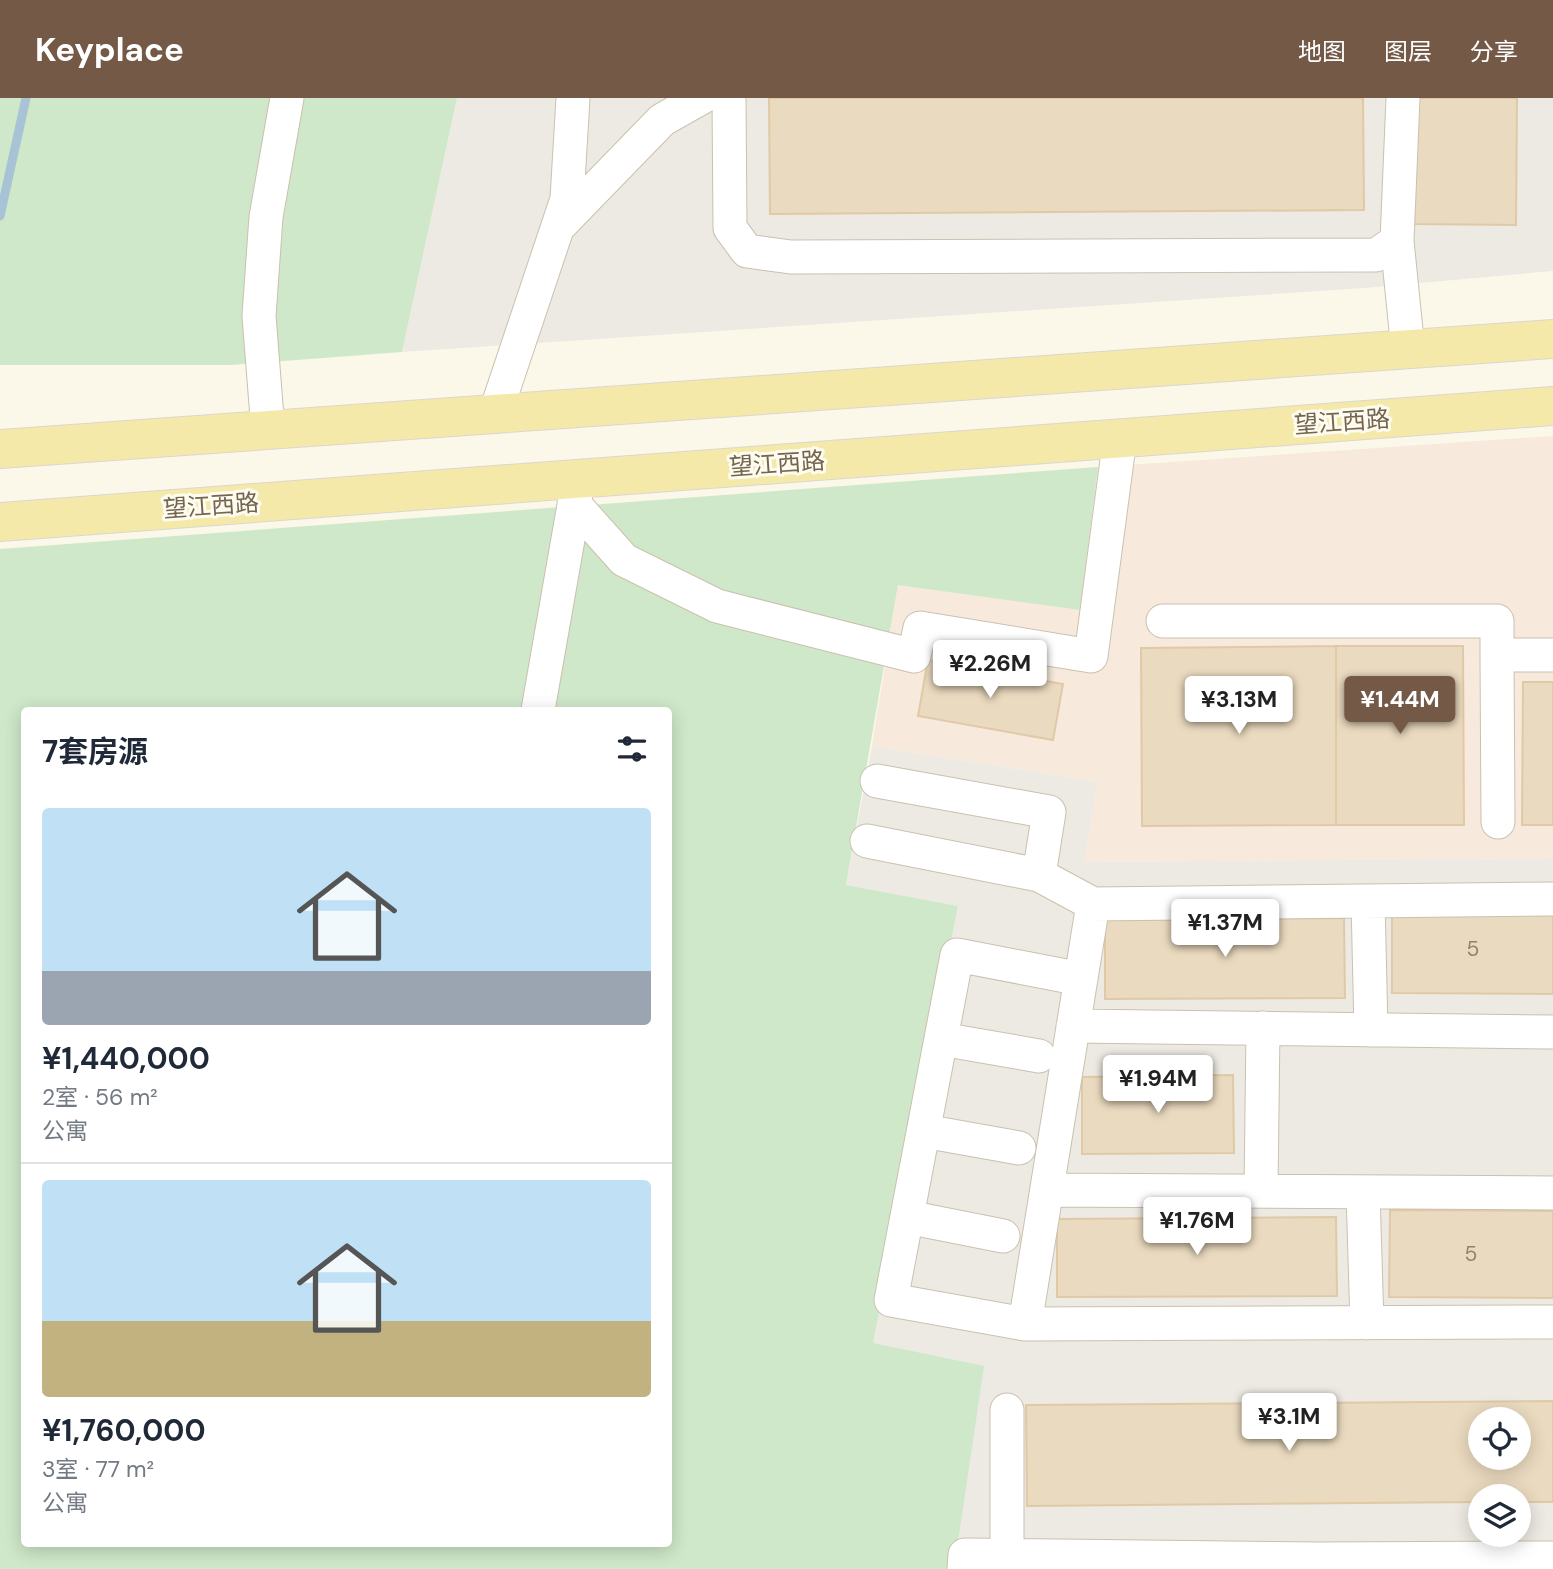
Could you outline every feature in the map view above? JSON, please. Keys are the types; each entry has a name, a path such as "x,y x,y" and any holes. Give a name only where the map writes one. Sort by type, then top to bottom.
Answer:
{"main road":[{"path":"0,449 1553,339"},
{"name":"望江西路","path":"0,522 576,492 1119,438 1553,406"}],"lane":[{"path":"268,430 259,316 266,217 287,98"},
{"path":"495,414 568,199 573,98"},
{"path":"558,227 662,120 701,98"},
{"path":"729,98 730,228 747,251 791,257 1376,255 1397,241"},
{"path":"1404,98 1397,241 1408,350"},
{"path":"576,492 624,560 717,606 914,656 919,628 1091,656 1119,438"},
{"path":"539,707 576,492"},
{"path":"1163,621 1497,621 1498,821"},
{"path":"1497,656 1553,655"},
{"path":"877,781 1049,812 1039,875"},
{"path":"867,841 1039,875 1093,904 1553,899"},
{"path":"1368,901 1371,1030"},
{"path":"1025,1324 1093,904"},
{"path":"1081,979 957,955 891,1300 1025,1324 1553,1322"},
{"path":"1073,1026 1553,1032"},
{"path":"1261,1191 1263,1028"},
{"path":"941,1039 1039,1056"},
{"path":"924,1131 1019,1148"},
{"path":"1047,1190 1553,1193"},
{"path":"1363,1192 1367,1322"},
{"path":"907,1217 1003,1236"},
{"path":"1007,1410 1007,1555"},
{"path":"964,1569 965,1555 1318,1564 1553,1558"}],"shaded area":[{"path":"457,98 1553,98 1553,271 1365,288 402,352"},
{"path":"1553,436 1553,858 1085,862 1097,782 872,746 898,584 1080,610 1098,467"},
{"path":"872,746 1097,782 1085,862 1553,858 1553,1569 954,1569 873,1343 958,906 846,885"}],"green space":[{"path":"0,98 457,98 402,352 230,365 0,365"},
{"path":"1098,467 1080,610 898,585 846,885 958,906 873,1343 984,1366 954,1569 0,1569 0,549"}],"building":[{"path":"769,98 1363,98 1364,210 770,214"},
{"path":"1414,98 1517,98 1516,225 1413,224"},
{"path":"1336,646 1336,825 1142,826 1141,648"},
{"path":"1336,646 1463,646 1464,825 1336,825"},
{"path":"928,660 1063,684 1053,740 918,716"},
{"path":"1523,682 1553,682 1553,825 1522,825"},
{"path":"1392,905 1553,906 1553,994 1392,993"},
{"path":"1344,918 1345,998 1105,999 1105,920"},
{"path":"1233,1075 1234,1153 1082,1154 1082,1077"},
{"path":"1390,1210 1553,1211 1553,1298 1389,1297"},
{"path":"1336,1217 1337,1296 1057,1297 1057,1219"},
{"path":"1553,1401 1553,1502 1531,1502 1531,1484 1468,1484 1468,1502 1027,1506 1026,1405"}],"waterway":[{"path":"0,216 26,98"}]}
